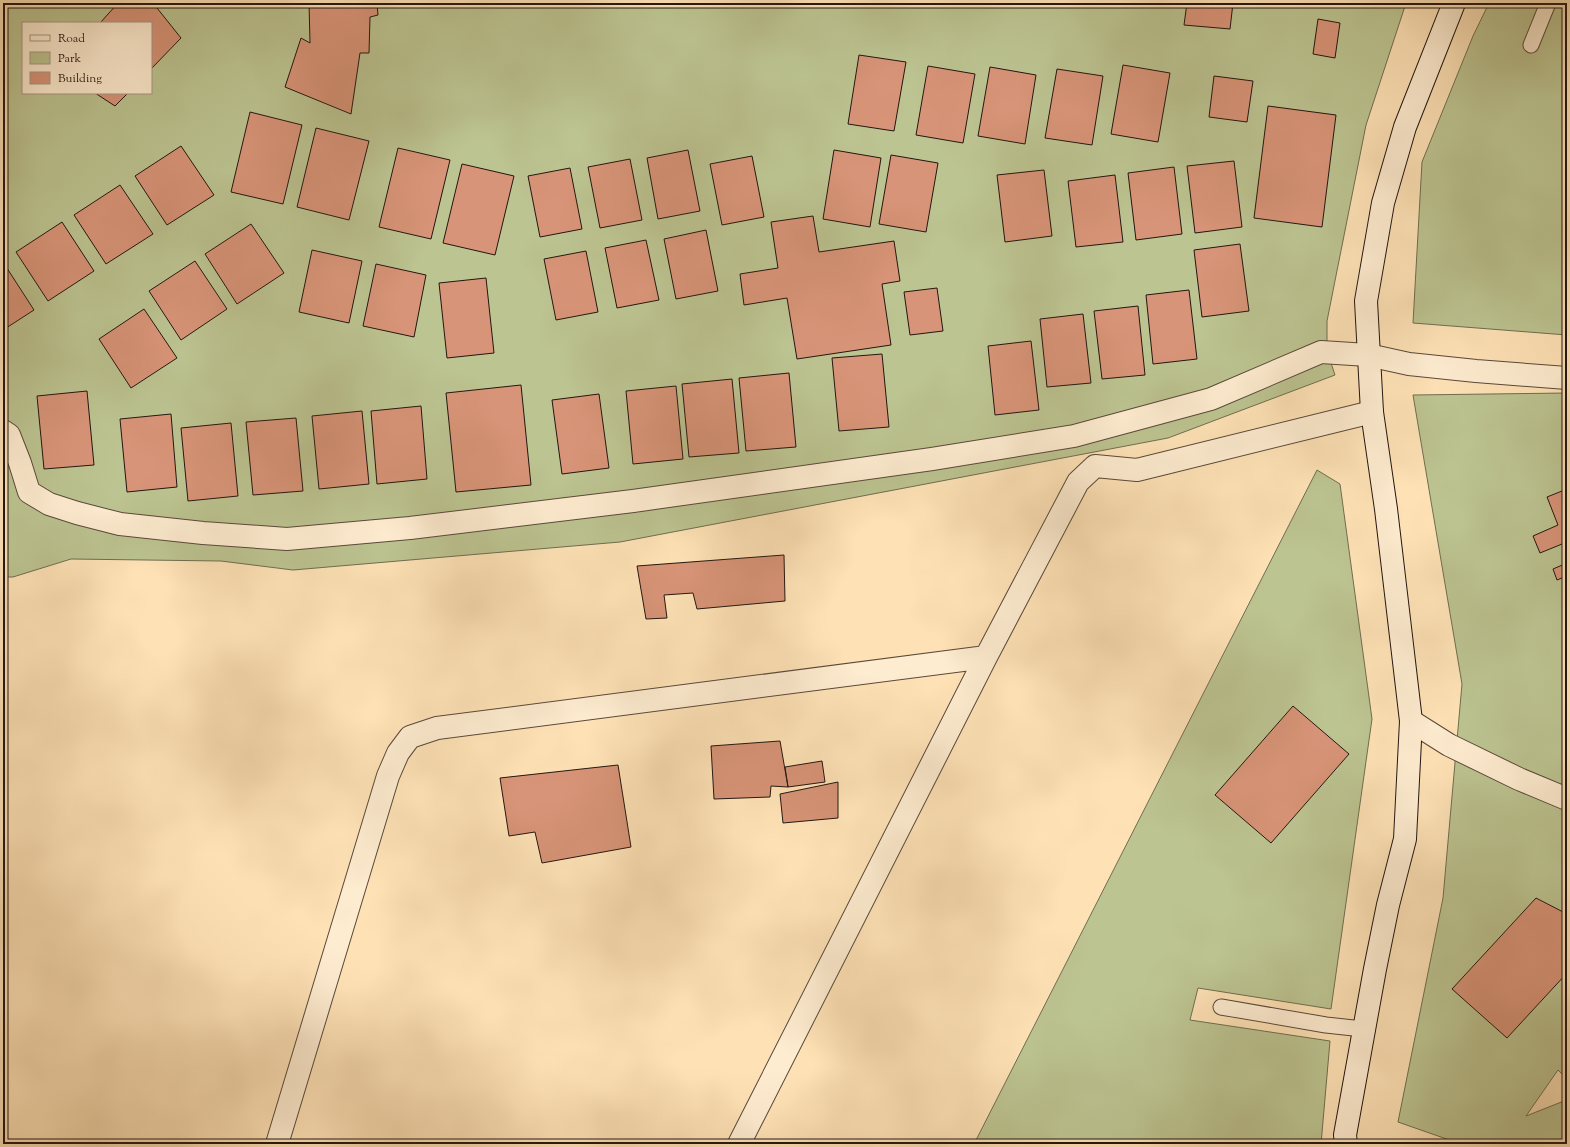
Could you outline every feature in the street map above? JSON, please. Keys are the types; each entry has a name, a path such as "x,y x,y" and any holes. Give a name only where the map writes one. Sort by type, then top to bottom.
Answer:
{"street":[{"path":"1346,1144 1345,1135 1363,1029 1388,904 1405,839 1410,721 1386,509 1372,412 1366,302 1383,203 1405,127 1454,3"},
{"path":"3,431 9,435 29,492 49,504 77,514 120,524 203,533 287,539 410,528 633,501 932,459 1074,436 1211,399 1321,352 1368,355 1409,364 1567,378"},
{"path":"739,1144 986,657 1078,482 1095,466 1137,470 1372,412"},
{"path":"277,1144 388,776 398,753 410,737 437,728 986,657"},
{"path":"1410,721 1449,744 1519,779 1567,799"}],"lane":[{"path":"1531,45 1548,3"},
{"path":"1221,1007 1326,1025 1363,1029"}],"green space":[{"path":"3,3 1406,3 1366,125 1327,321 1327,351 1335,375 1168,438 620,542 293,570 221,561 71,559 13,577 3,577"},
{"path":"1489,3 1567,3 1567,335 1413,323 1422,162 1473,36"},
{"path":"1567,393 1567,1079 1558,1070 1526,1116 1564,1101 1567,1104 1567,1144 1457,1144 1458,1143 1398,1122 1443,898 1462,684 1413,395"},
{"path":"1317,470 1340,484 1372,719 1331,1009 1198,988 1190,1020 1330,1041 1321,1144 974,1144"}],"building":[{"path":"118,3 153,3 181,38 152,68 152,22 101,22"},
{"path":"309,3 377,3 378,15 370,17 369,53 360,53 351,114 285,87 301,38 310,43"},
{"path":"1187,3 1233,3 1230,29 1184,25"},
{"path":"1318,19 1340,23 1335,58 1313,54"},
{"path":"859,55 906,62 894,131 848,124"},
{"path":"1123,65 1170,73 1158,142 1111,134"},
{"path":"928,66 975,74 963,143 916,135"},
{"path":"990,67 1036,75 1025,144 978,136"},
{"path":"1057,69 1103,76 1092,145 1045,138"},
{"path":"1214,76 1253,81 1247,122 1209,117"},
{"path":"97,94 127,94 115,106"},
{"path":"1268,106 1336,115 1322,227 1254,218"},
{"path":"250,112 302,125 283,204 231,192"},
{"path":"316,128 369,141 349,220 297,207"},
{"path":"181,146 214,195 167,225 135,176"},
{"path":"398,148 450,160 431,239 379,227"},
{"path":"688,150 700,211 658,219 647,158"},
{"path":"834,150 881,158 870,227 823,219"},
{"path":"891,155 938,163 926,232 879,224"},
{"path":"752,156 764,217 722,225 710,164"},
{"path":"630,159 642,220 600,228 588,167"},
{"path":"1234,161 1242,227 1195,233 1187,166"},
{"path":"462,164 514,176 495,255 443,243"},
{"path":"1174,167 1182,234 1136,240 1128,173"},
{"path":"570,168 582,229 540,237 528,176"},
{"path":"1044,170 1052,236 1005,242 997,175"},
{"path":"1115,175 1123,242 1076,247 1068,181"},
{"path":"120,185 153,234 106,264 74,215"},
{"path":"813,216 819,252 894,241 900,281 882,284 891,345 797,359 787,298 744,305 740,274 778,268 771,222"},
{"path":"62,222 94,271 48,301 16,252"},
{"path":"251,224 284,273 237,304 205,254"},
{"path":"706,230 718,291 676,299 664,239"},
{"path":"646,240 659,300 617,308 605,248"},
{"path":"1240,244 1249,311 1202,317 1194,250"},
{"path":"312,250 362,261 349,323 299,312"},
{"path":"586,251 598,312 556,320 544,259"},
{"path":"195,261 227,309 181,340 149,291"},
{"path":"3,262 34,310 3,330"},
{"path":"376,264 426,275 414,337 363,326"},
{"path":"486,278 494,353 447,358 439,283"},
{"path":"937,288 943,331 910,335 904,292"},
{"path":"1189,290 1197,359 1153,364 1146,295"},
{"path":"1138,306 1145,375 1102,379 1094,311"},
{"path":"144,309 177,358 131,388 99,339"},
{"path":"1083,314 1091,383 1047,387 1040,319"},
{"path":"1031,341 1039,410 995,415 988,346"},
{"path":"882,354 889,427 839,431 832,358"},
{"path":"789,373 796,447 746,451 739,378"},
{"path":"732,379 739,453 689,457 682,384"},
{"path":"521,385 531,485 456,492 446,393"},
{"path":"676,386 683,459 633,464 626,391"},
{"path":"87,391 94,465 44,469 37,396"},
{"path":"599,394 609,468 562,474 552,400"},
{"path":"421,406 427,479 377,484 371,411"},
{"path":"362,411 369,484 319,489 312,416"},
{"path":"171,414 177,487 127,492 120,419"},
{"path":"296,418 303,491 253,495 246,422"},
{"path":"231,423 238,496 188,501 181,428"},
{"path":"1567,489 1567,542 1540,553 1533,536 1558,525 1547,497"},
{"path":"784,555 785,601 697,609 693,593 664,595 667,618 646,619 637,566"},
{"path":"1567,563 1567,576 1557,580 1553,569"},
{"path":"1567,587 1567,599 1563,588"},
{"path":"1293,706 1349,754 1271,843 1215,795"},
{"path":"780,741 788,787 771,786 770,797 714,799 711,746"},
{"path":"822,761 825,782 788,787 785,767"},
{"path":"618,765 631,847 542,863 535,832 509,836 500,778"},
{"path":"838,782 838,818 783,823 780,794"},
{"path":"1536,898 1567,914 1567,973 1507,1038 1452,989"}]}
